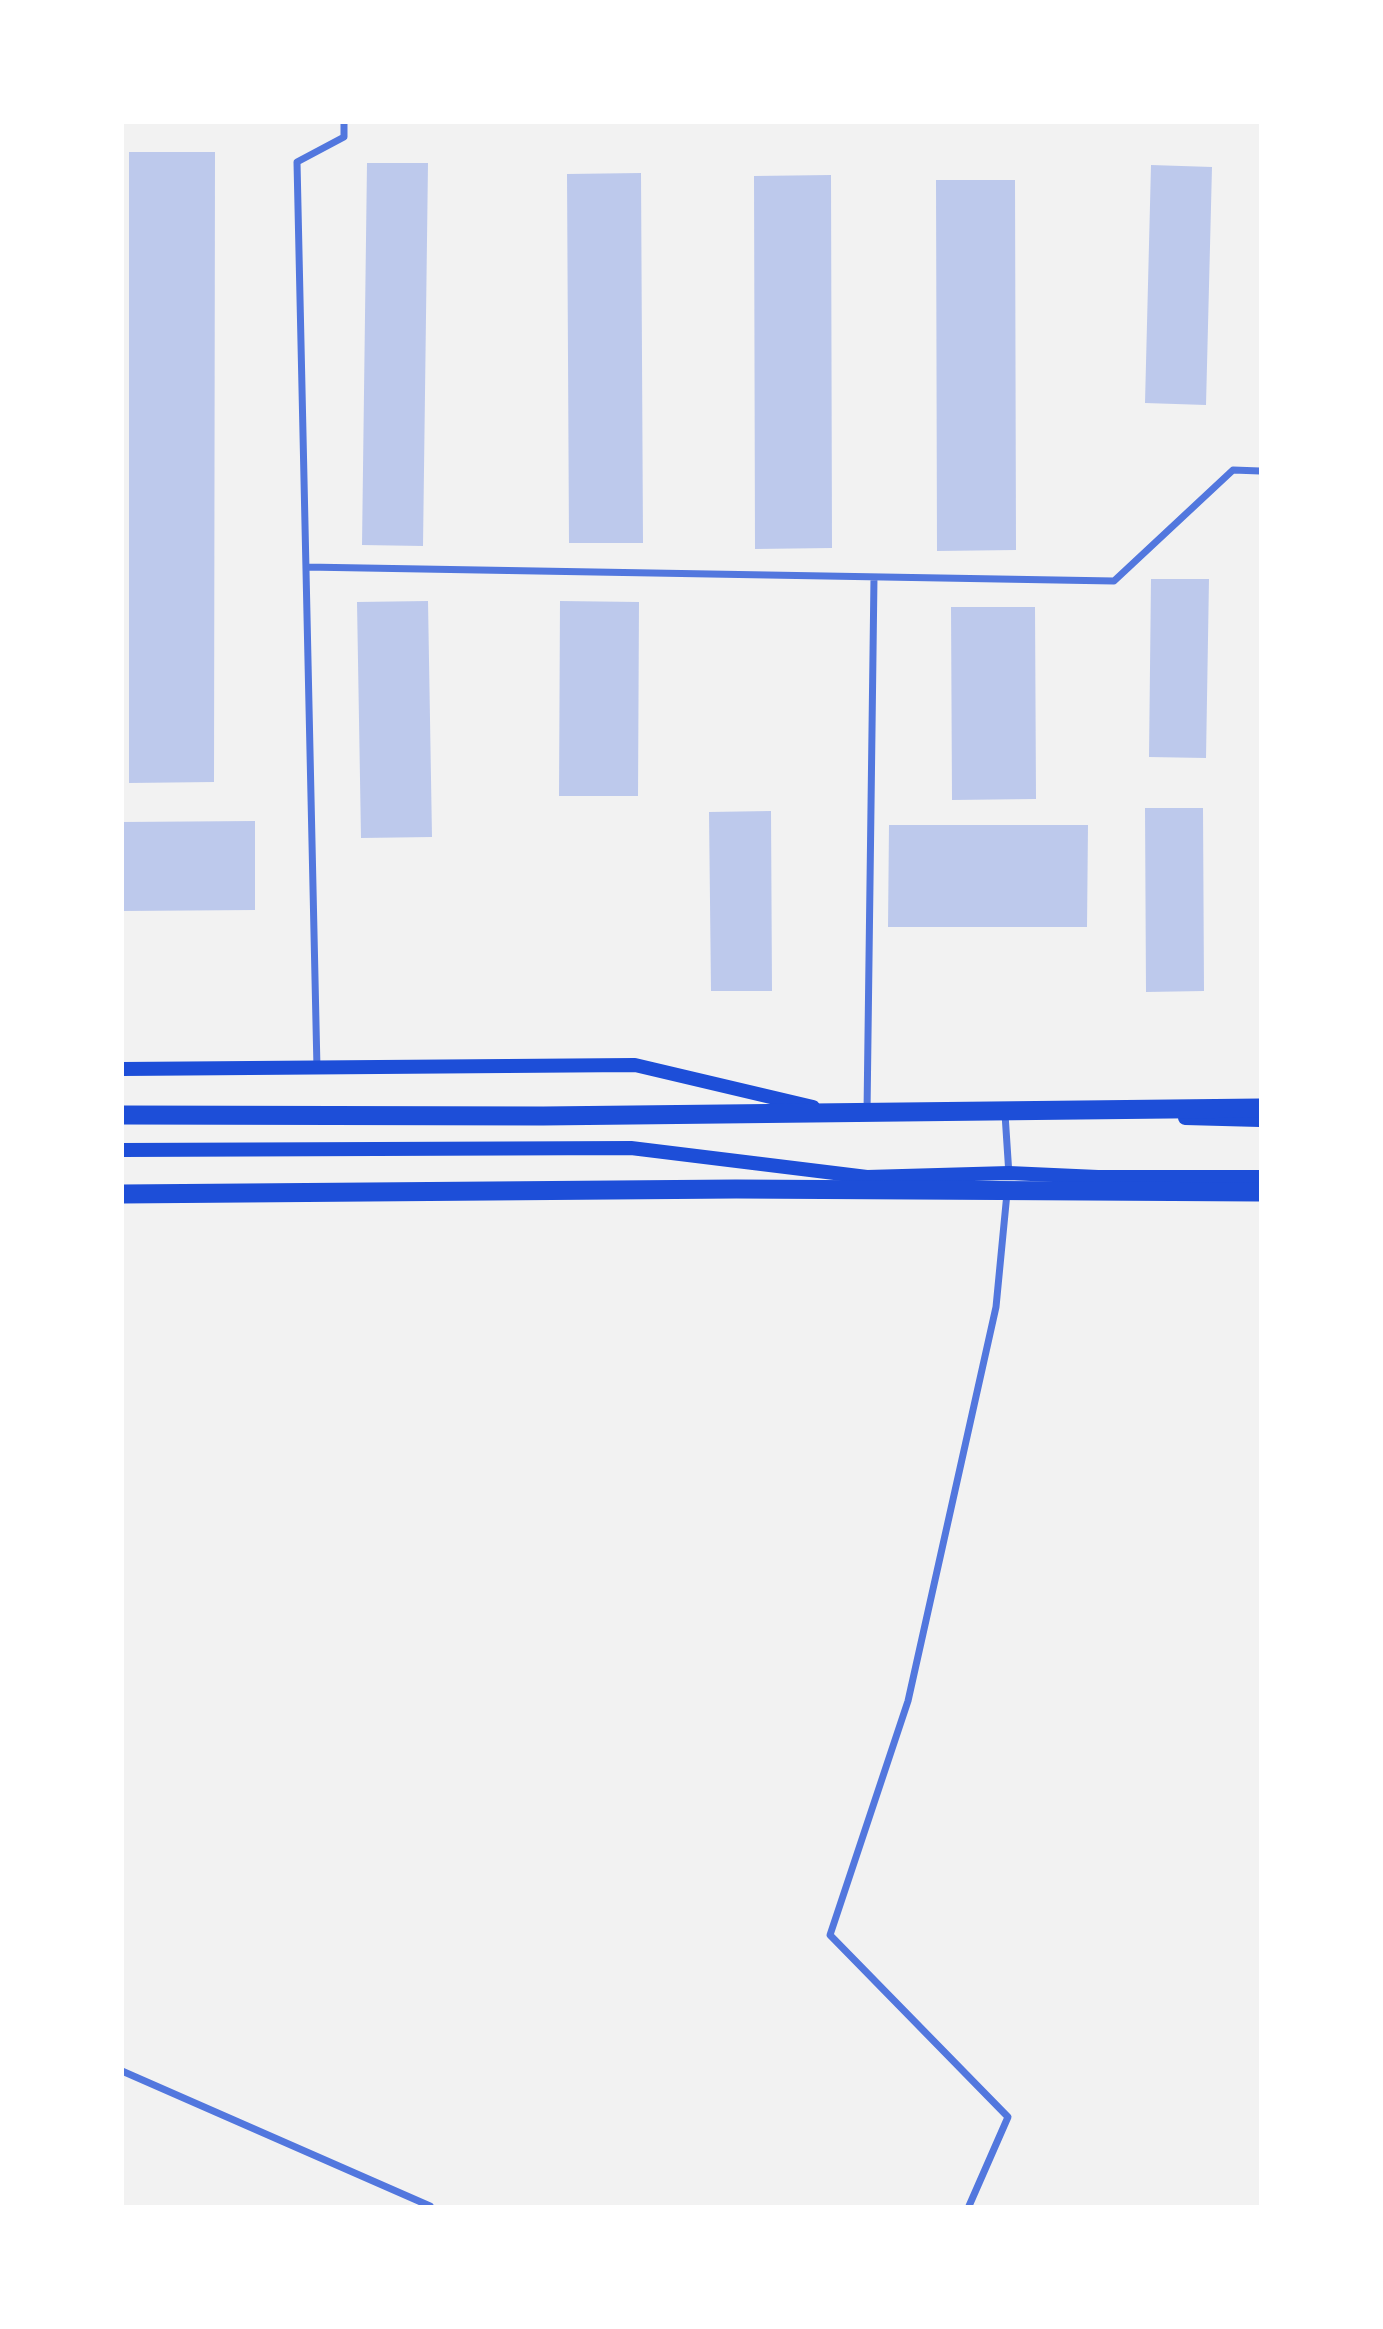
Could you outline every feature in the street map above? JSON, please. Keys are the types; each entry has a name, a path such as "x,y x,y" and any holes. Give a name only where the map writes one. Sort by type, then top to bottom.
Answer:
{"highway":[{"path":"122,1115 557,1116 1261,1108"},
{"path":"122,1194 736,1188 1261,1192"}],"main road":[{"path":"122,1069 635,1065 867,1120 1005,1114 1261,1120"},
{"path":"122,1150 631,1148 867,1177 1009,1173 1098,1177 1261,1177"}],"street":[{"path":"317,1069 297,162 344,137 344,122"},
{"path":"306,567 1114,581 1233,470 1261,471"},
{"path":"867,1120 874,577"},
{"path":"969,2207 1008,2117 831,1935 908,1701 996,1307 1009,1173 1005,1114"},
{"path":"122,2071 430,2207"}],"building":[{"path":"129,152 215,152 214,782 129,783"},
{"path":"367,163 428,163 423,546 362,545"},
{"path":"1151,165 1212,167 1206,405 1145,403"},
{"path":"641,173 643,543 569,543 567,174"},
{"path":"831,175 832,548 755,549 754,176"},
{"path":"936,180 1015,180 1016,550 937,551"},
{"path":"1151,579 1209,579 1206,758 1149,757"},
{"path":"428,601 432,837 361,838 357,602"},
{"path":"560,601 639,602 638,796 559,796"},
{"path":"951,607 1035,607 1036,799 952,800"},
{"path":"1145,808 1203,808 1204,991 1146,992"},
{"path":"771,811 772,991 711,991 709,812"},
{"path":"255,821 255,910 122,911 122,822"},
{"path":"889,825 1088,825 1087,927 888,927"}]}
